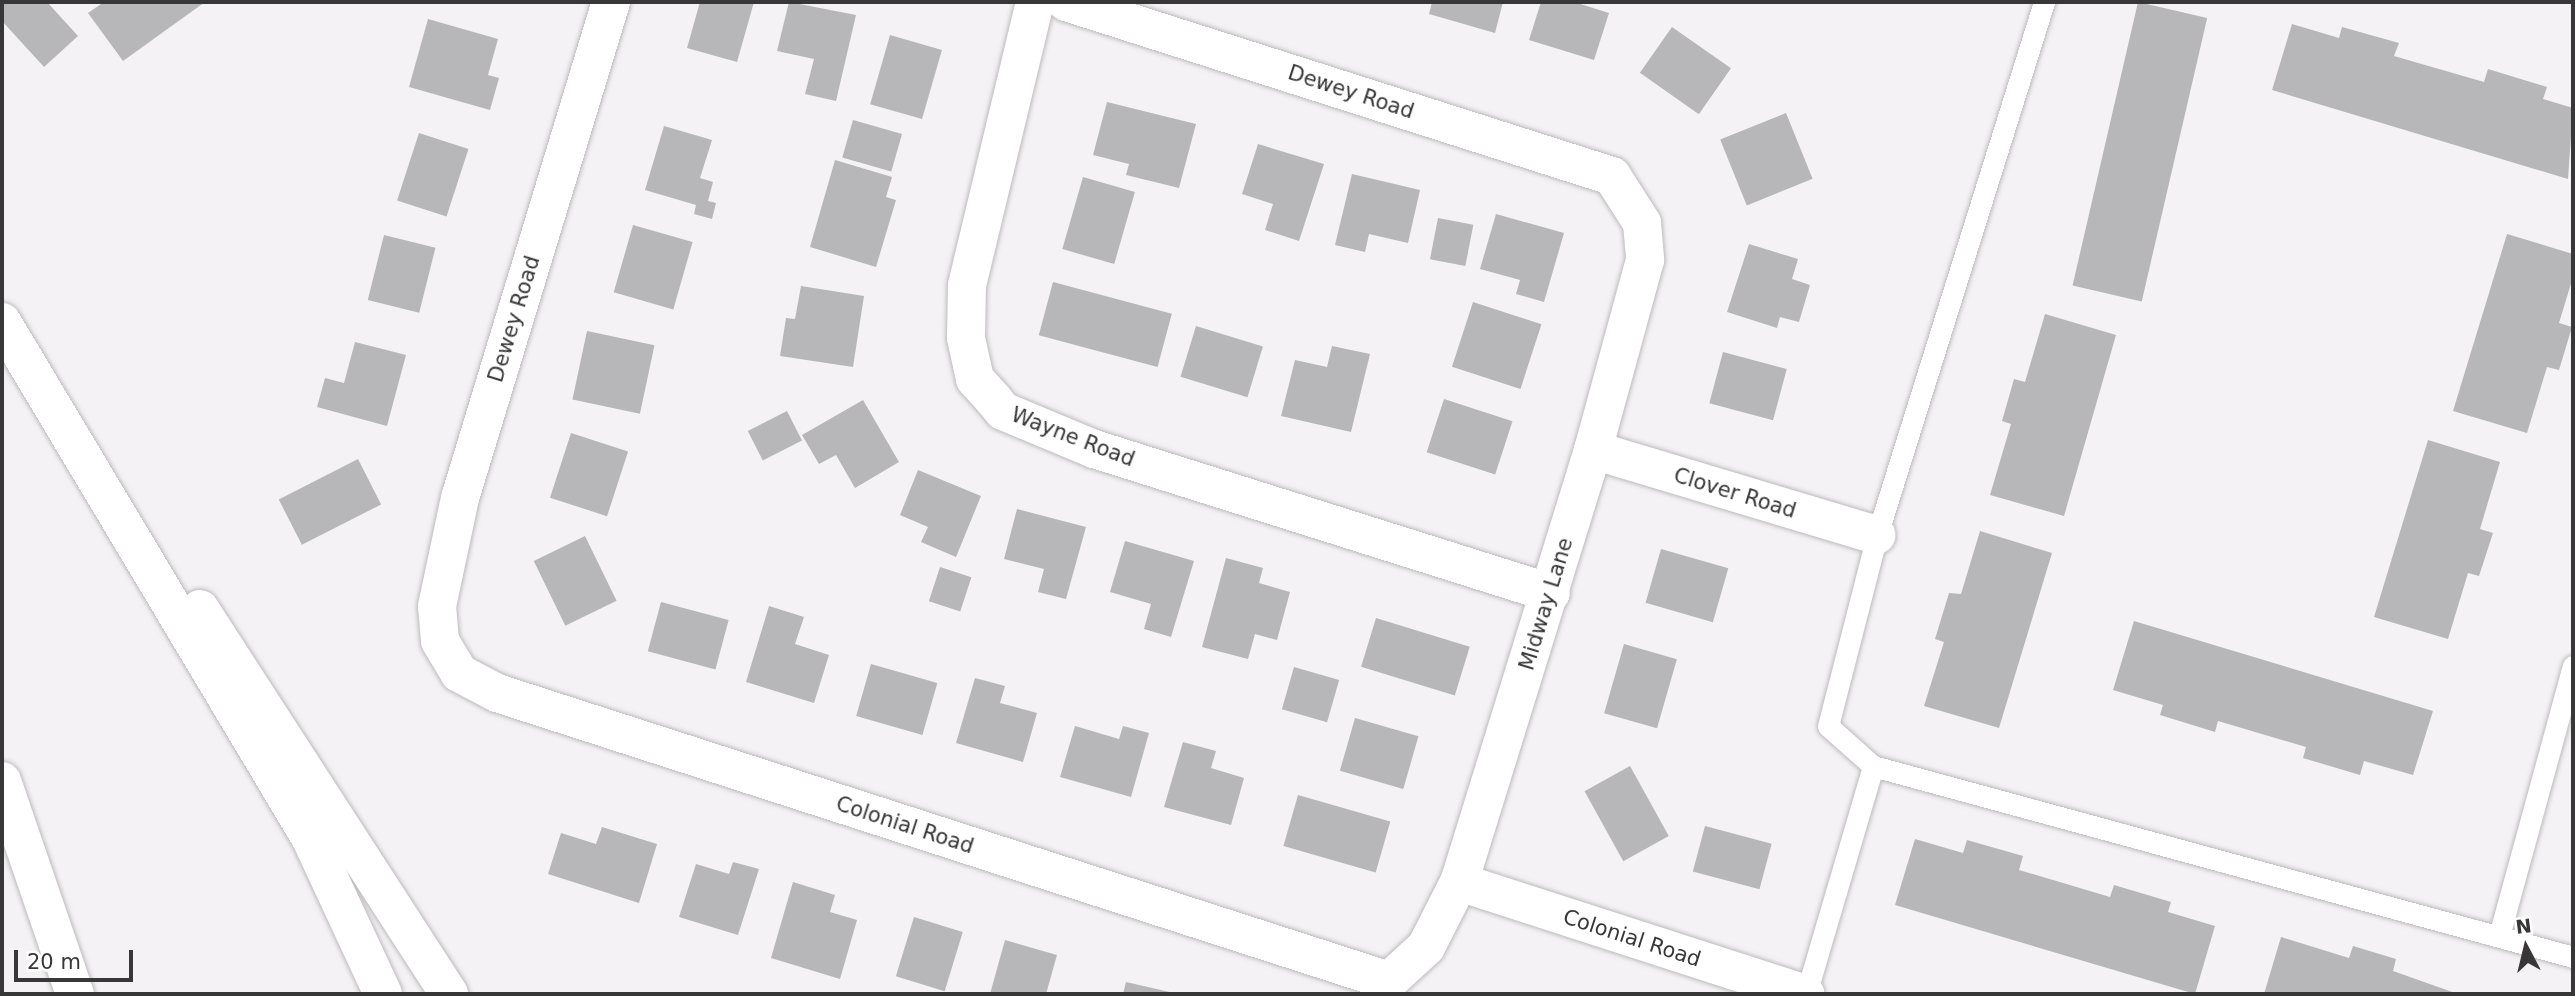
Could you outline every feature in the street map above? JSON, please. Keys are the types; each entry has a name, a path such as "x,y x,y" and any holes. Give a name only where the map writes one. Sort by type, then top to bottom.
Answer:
{"main road":[{"name":"Dewey Road","path":"440,641 437,606 460,498 611,2"},
{"name":"Wayne Road","path":"1035,2 967,285 966,338 975,379 993,400 1003,411 1094,449 1550,593"},
{"name":"Dewey Road","path":"1066,2 1139,12 1612,176 1627,195"},
{"name":"Midway Lane","path":"1390,988 1426,947 1460,882 1593,450 1645,260 1643,223 1627,195"},
{"path":"2,322 39,390 311,839 383,994"},
{"path":"39,390 223,639 449,994"},
{"name":"Clover Road","path":"1593,450 1877,535"},
{"name":"Colonial Road","path":"440,641 459,673 497,693 1390,988"},
{"path":"2,781 75,994"},
{"name":"Colonial Road","path":"1460,882 1805,994"}],"lane":[{"path":"2044,2 1877,535 1828,726 1873,766 2573,957"},
{"path":"2499,936 2573,666"},
{"path":"1805,994 1873,766"}],"building":[{"path":"2,2 47,2 78,36 44,67 2,21"},
{"path":"104,2 205,2 123,61 88,13"},
{"path":"700,2 754,2 737,62 687,48"},
{"path":"789,2 856,15 836,101 805,94 814,59 777,51"},
{"path":"1432,2 1503,2 1495,33 1429,14"},
{"path":"1541,2 1574,2 1609,13 1594,60 1529,40"},
{"path":"2138,2 2207,18 2142,302 2073,286"},
{"path":"428,19 498,39 488,75 499,78 490,110 409,87"},
{"path":"2292,24 2339,38 2342,27 2399,43 2394,56 2484,82 2488,69 2547,87 2543,99 2573,108 2568,179 2272,90"},
{"path":"1672,27 1731,68 1699,114 1640,73"},
{"path":"890,35 942,50 922,119 870,104"},
{"path":"1107,102 1196,124 1179,188 1126,175 1129,164 1093,155"},
{"path":"1786,113 1813,179 1747,205 1720,140"},
{"path":"853,120 902,134 891,172 842,157"},
{"path":"664,126 712,140 700,178 713,182 708,201 716,203 712,219 694,214 696,205 645,190"},
{"path":"419,133 468,149 447,217 397,201"},
{"path":"1258,144 1324,164 1299,241 1265,230 1273,204 1242,194"},
{"path":"835,160 892,177 886,197 896,200 876,267 810,247"},
{"path":"1352,174 1420,190 1408,243 1369,234 1365,252 1335,245"},
{"path":"1083,177 1135,192 1114,264 1062,249"},
{"path":"1496,214 1564,233 1544,302 1516,294 1520,280 1480,269"},
{"path":"1438,218 1473,225 1465,266 1430,259"},
{"path":"633,225 693,242 673,309 614,292"},
{"path":"2507,234 2573,254 2573,277 2559,323 2572,327 2559,370 2547,367 2527,433 2453,411"},
{"path":"384,235 435,248 419,313 368,300"},
{"path":"1749,244 1798,259 1792,279 1810,285 1799,322 1780,317 1777,328 1727,312"},
{"path":"1053,282 1172,314 1158,367 1039,335"},
{"path":"801,286 864,296 853,367 780,356 786,318 795,319"},
{"path":"1473,302 1541,324 1520,389 1452,367"},
{"path":"2045,314 2116,335 2064,516 1990,495 2011,424 2002,421 2014,379 2025,382"},
{"path":"1196,326 1263,346 1247,397 1181,377"},
{"path":"587,331 654,345 640,414 572,399"},
{"path":"355,342 406,355 387,426 317,407 325,378 344,383"},
{"path":"1332,346 1370,354 1351,432 1281,416 1295,360 1327,367"},
{"path":"1723,352 1787,369 1773,420 1709,403"},
{"path":"1444,399 1512,421 1495,475 1427,452"},
{"path":"863,400 899,462 855,488 836,455 819,464 802,435"},
{"path":"787,411 802,440 763,460 748,431"},
{"path":"571,433 628,452 607,516 550,498"},
{"path":"2428,440 2500,462 2480,529 2493,533 2479,576 2468,573 2448,639 2374,617"},
{"path":"358,459 381,504 302,545 279,499"},
{"path":"918,470 981,496 956,557 921,542 928,527 900,515"},
{"path":"1017,509 1086,527 1066,599 1038,592 1044,569 1004,559"},
{"path":"1980,531 2052,553 1999,728 1924,706 1944,642 1935,639 1949,593 1961,594"},
{"path":"585,536 617,601 565,626 534,561"},
{"path":"1125,541 1194,561 1171,637 1144,629 1151,604 1110,592"},
{"path":"1661,549 1728,568 1713,622 1646,603"},
{"path":"1226,558 1263,568 1259,583 1290,592 1277,640 1255,634 1248,659 1202,647"},
{"path":"940,567 971,577 960,611 929,601"},
{"path":"661,602 729,620 715,669 648,651"},
{"path":"769,606 804,617 795,644 829,655 814,703 746,682"},
{"path":"1376,618 1470,647 1455,695 1361,667"},
{"path":"2134,621 2433,711 2413,775 2364,761 2360,775 2303,758 2306,747 2218,721 2215,732 2160,715 2163,705 2113,690"},
{"path":"1624,644 1677,659 1657,728 1604,713"},
{"path":"871,664 937,683 922,735 856,716"},
{"path":"1294,667 1339,680 1327,722 1282,709"},
{"path":"975,678 1005,686 1000,703 1037,713 1023,762 956,743"},
{"path":"1355,718 1418,736 1403,789 1340,771"},
{"path":"1075,726 1119,739 1123,726 1149,733 1131,797 1060,777"},
{"path":"1183,742 1216,751 1211,768 1244,778 1231,825 1164,807"},
{"path":"1630,766 1669,836 1623,861 1585,791"},
{"path":"1298,795 1390,821 1376,872 1283,846"},
{"path":"1705,826 1772,844 1759,889 1693,871"},
{"path":"602,827 657,844 639,903 548,874 561,833 596,844"},
{"path":"1915,839 1963,853 1967,840 2023,856 2019,870 2110,897 2114,885 2171,902 2168,912 2215,926 2195,994 1895,905"},
{"path":"733,862 759,869 738,935 679,917 696,864 729,874"},
{"path":"793,882 835,895 830,912 857,920 840,979 771,958"},
{"path":"914,917 963,932 945,991 896,976"},
{"path":"2281,937 2349,958 2353,946 2396,959 2393,971 2458,994 2264,994"},
{"path":"1005,940 1057,955 1046,994 990,994"},
{"path":"1126,982 1174,993 1174,994 1123,994"}]}
